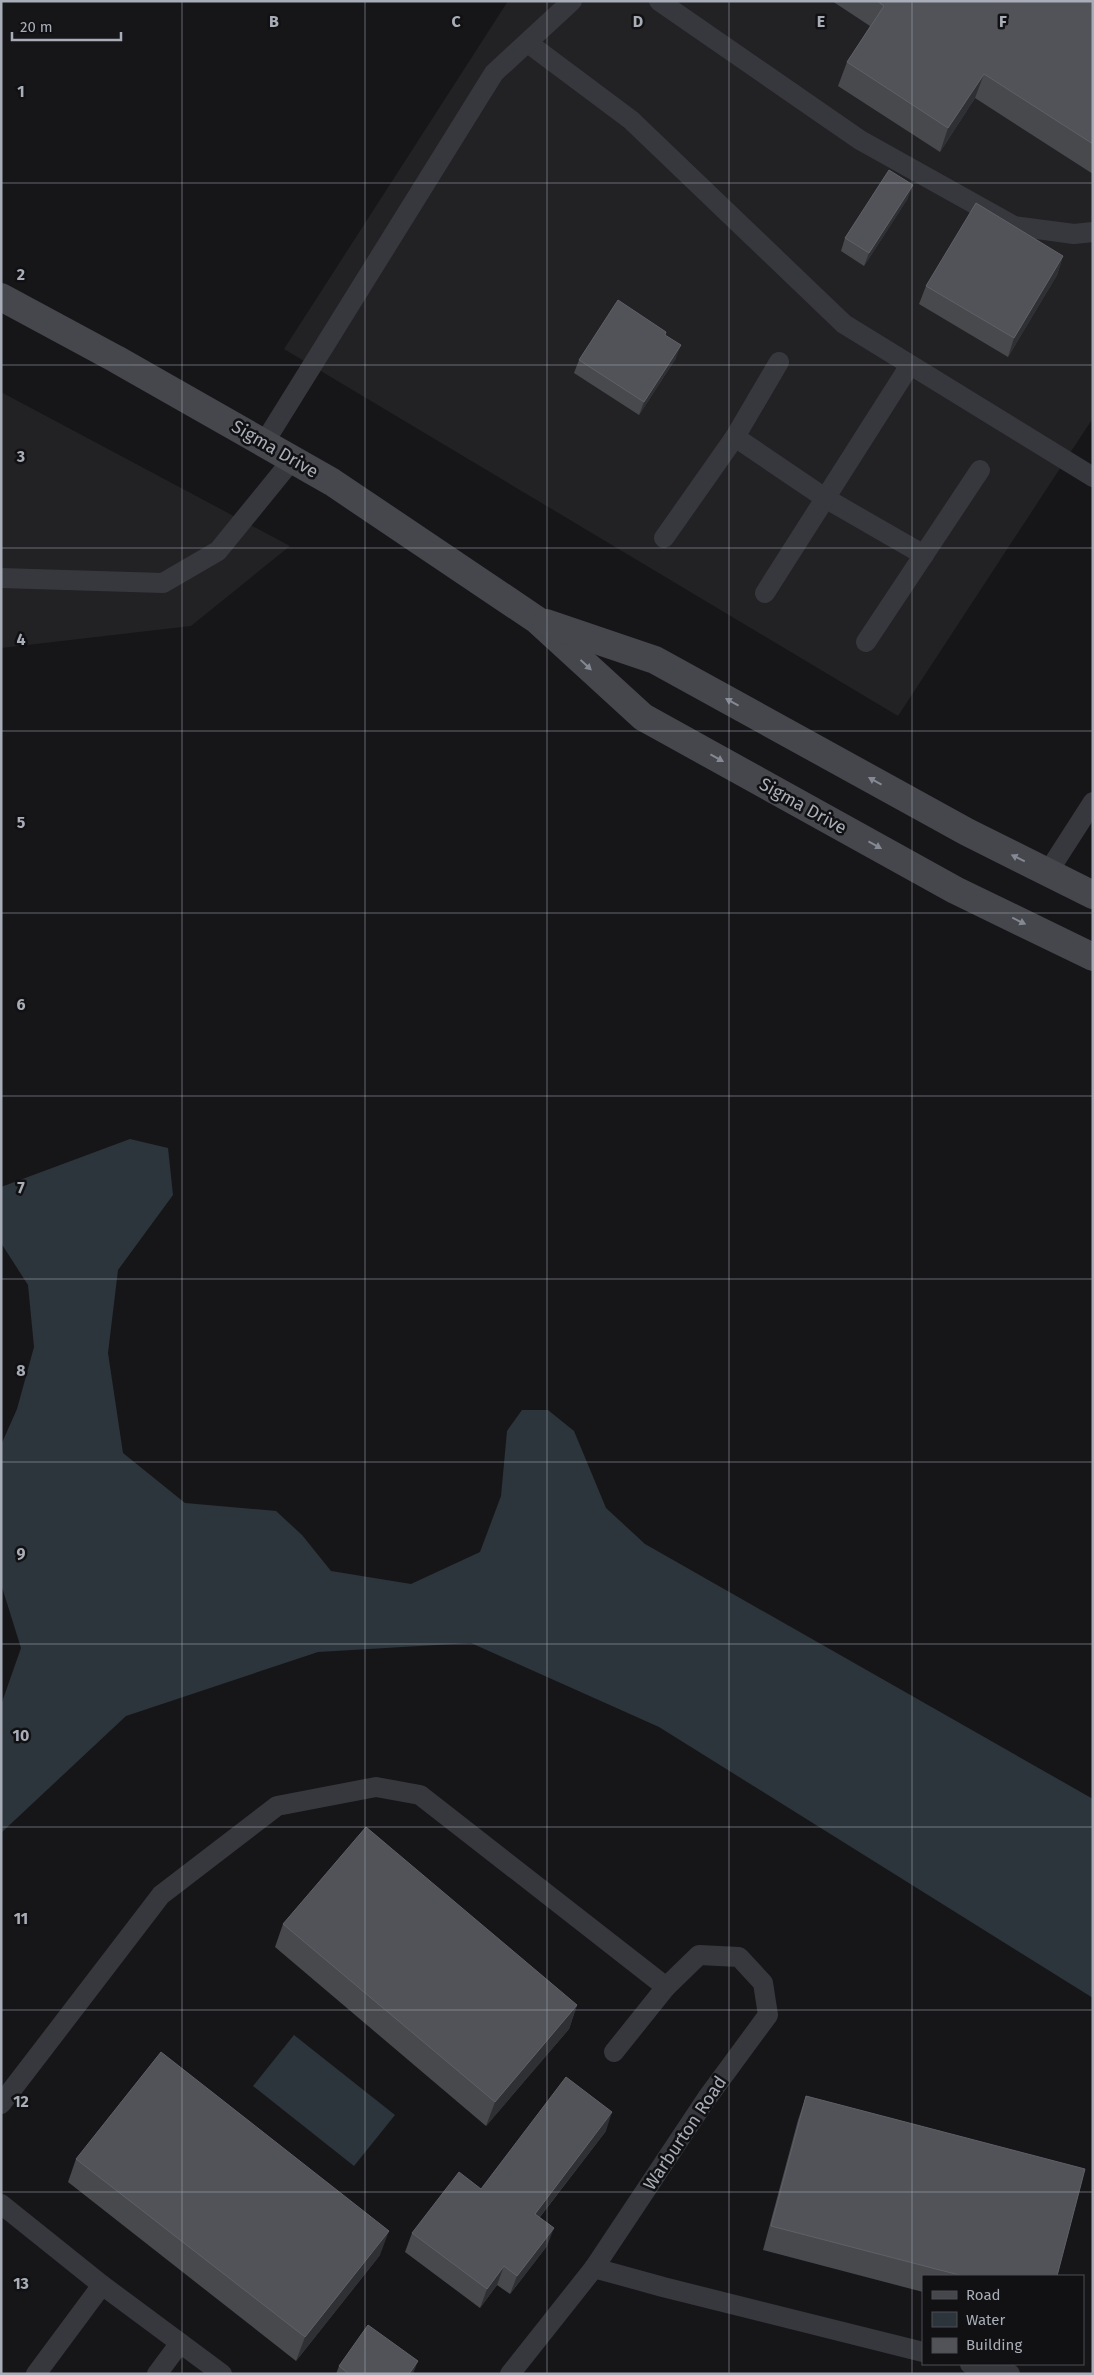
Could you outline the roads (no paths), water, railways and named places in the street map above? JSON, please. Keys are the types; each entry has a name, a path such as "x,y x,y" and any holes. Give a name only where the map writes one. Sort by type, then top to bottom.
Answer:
{"street":[{"name":"Sigma Drive","path":"1,297 116,359 332,482 537,620 643,718 955,890 1093,957"},
{"name":"Sigma Drive","path":"537,620 656,660 966,832 1093,895"}],"lane":[{"path":"264,444 494,73 572,1"},
{"path":"659,1 860,140 1014,226 1074,234 1093,232"},
{"path":"528,42 631,120 844,324 1093,476"},
{"path":"664,538 735,437 779,362"},
{"path":"765,593 910,365"},
{"path":"735,437 825,498 924,555"},
{"path":"1,578 163,583 218,551 292,460"},
{"path":"866,642 980,470"},
{"path":"1048,872 1093,802"},
{"path":"1,2104 162,1895 277,1806 376,1787 420,1795 666,1987"},
{"name":"Warburton Road","path":"510,2374 594,2268 707,2098 768,2015 763,1982 739,1958 698,1955 666,1987 614,2052"},
{"path":"1,2204 102,2285 222,2374"},
{"path":"594,2268 922,2352"},
{"path":"36,2374 102,2285"},
{"path":"157,2374 180,2343"},
{"path":"974,2365 1010,2374"}],"water":[{"path":"130,1139 168,1148 173,1195 118,1270 108,1353 123,1453 185,1503 276,1511 302,1535 331,1571 411,1584 480,1552 501,1496 507,1431 522,1410 548,1410 574,1431 606,1508 645,1544 1093,1799 1093,1998 659,1727 471,1643 318,1652 126,1716 1,1833 1,1705 21,1648 1,1584 1,1445 17,1409 34,1347 28,1285 1,1243 1,1187"},
{"path":"294,2035 395,2115 354,2166 253,2086"}]}
